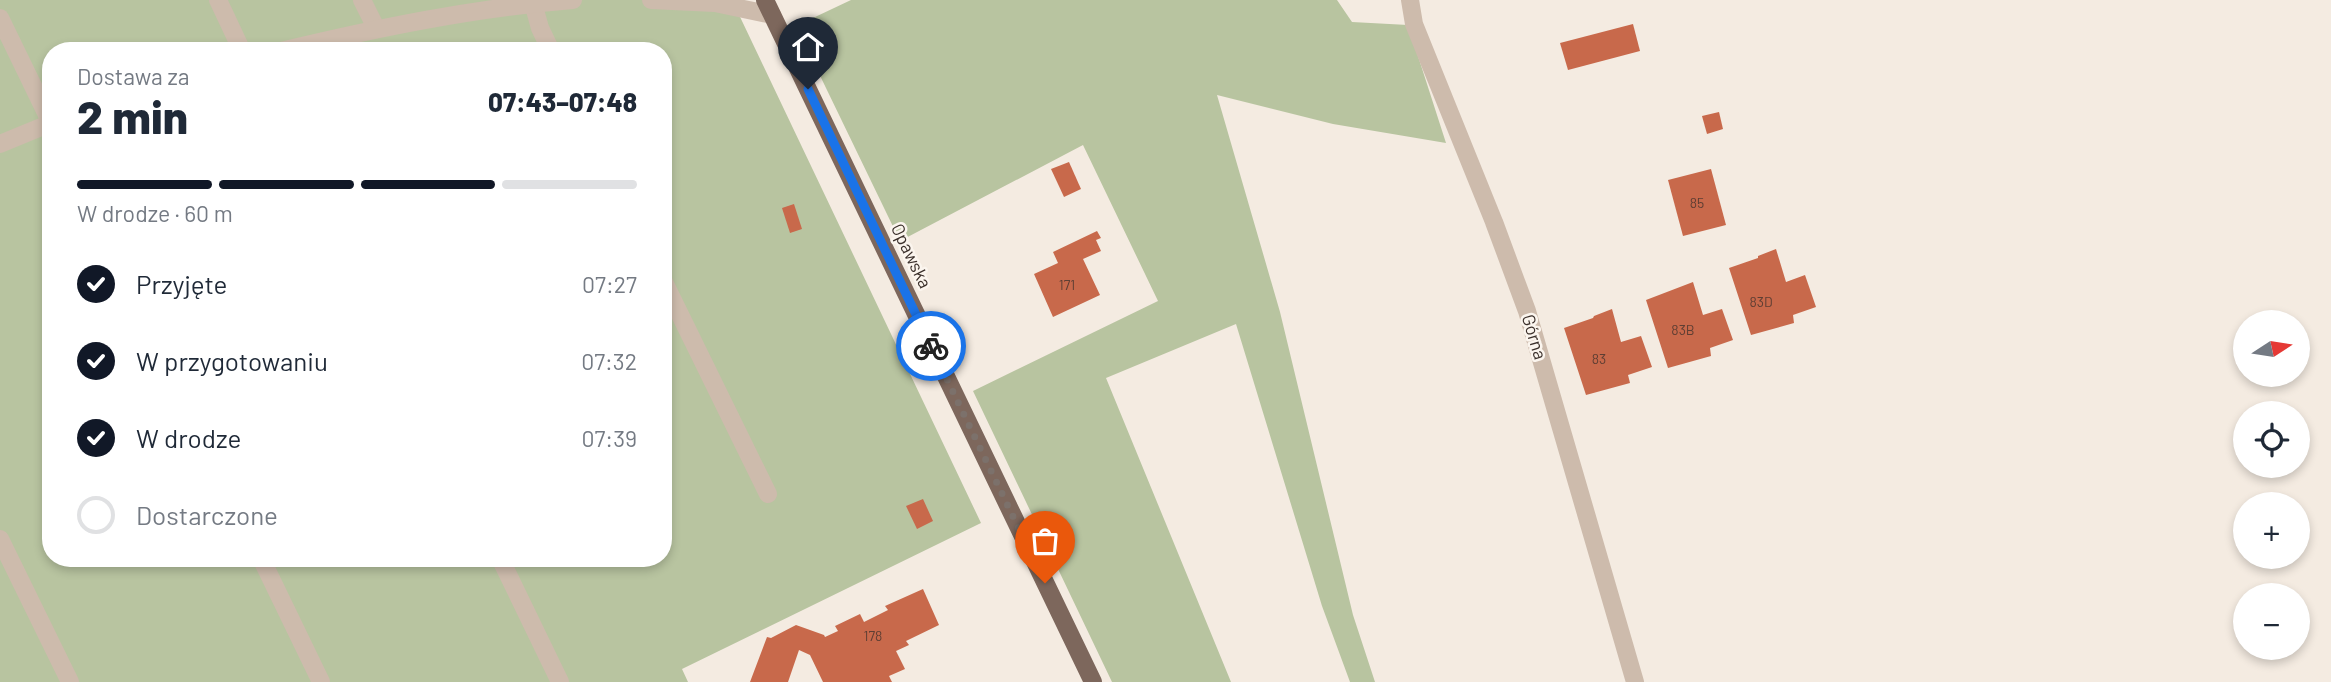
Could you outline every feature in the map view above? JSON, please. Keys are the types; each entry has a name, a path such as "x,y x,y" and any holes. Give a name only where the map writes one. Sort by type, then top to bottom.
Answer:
{"main road":[{"name":"Opawska","path":"768,8 1093,682"}],"street":[{"path":"218,0 238,42"},
{"path":"362,0 376,28"},
{"path":"318,42 376,28 533,3 573,0"},
{"path":"651,0 768,8"},
{"name":"Górna","path":"1410,0 1414,24 1527,311 1635,682"},
{"path":"533,3 547,42"},
{"path":"0,18 42,104"},
{"path":"0,144 42,127"},
{"path":"672,298 768,494"},
{"path":"0,539 69,682"},
{"path":"265,567 321,682"},
{"path":"504,567 560,682"}],"green space":[{"path":"0,0 732,0 981,523 682,669 688,682 0,682"},
{"path":"851,0 1337,0 1352,22 1408,25 1446,143 1333,124 1217,95 1280,312 1353,615 1375,682 1350,682 1322,606 1236,324 1106,378 1231,682 1112,682 973,391 1158,301 1083,145 900,241 796,26"}],"building":[{"path":"1633,24 1640,51 1568,70 1560,43"},
{"path":"1719,112 1723,129 1707,134 1702,116"},
{"path":"1069,162 1081,189 1064,197 1051,169"},
{"path":"1711,169 1726,225 1683,236 1668,180"},
{"path":"794,204 802,229 790,233 782,208"},
{"path":"1097,231 1101,238 1096,240 1101,251 1083,259 1100,295 1053,317 1034,274 1058,263 1053,252"},
{"path":"1776,249 1786,282 1805,275 1816,307 1793,315 1794,323 1751,335 1729,268"},
{"path":"1693,282 1703,315 1722,309 1733,340 1710,348 1711,356 1668,368 1646,300"},
{"path":"1612,309 1621,342 1641,336 1652,367 1628,375 1630,383 1586,395 1564,328"},
{"path":"923,499 933,521 917,529 906,506"},
{"path":"923,589 939,625 906,641 909,645 896,651 905,669 889,676 892,682 823,682 810,655 799,650 788,682 750,682 767,637 771,638 796,625 825,637 838,631 835,626 860,614 864,622 888,610 885,606"}],"way so far":[{"path":"931,346 1045,583"}],"route":[{"path":"808,89 931,346"}]}
